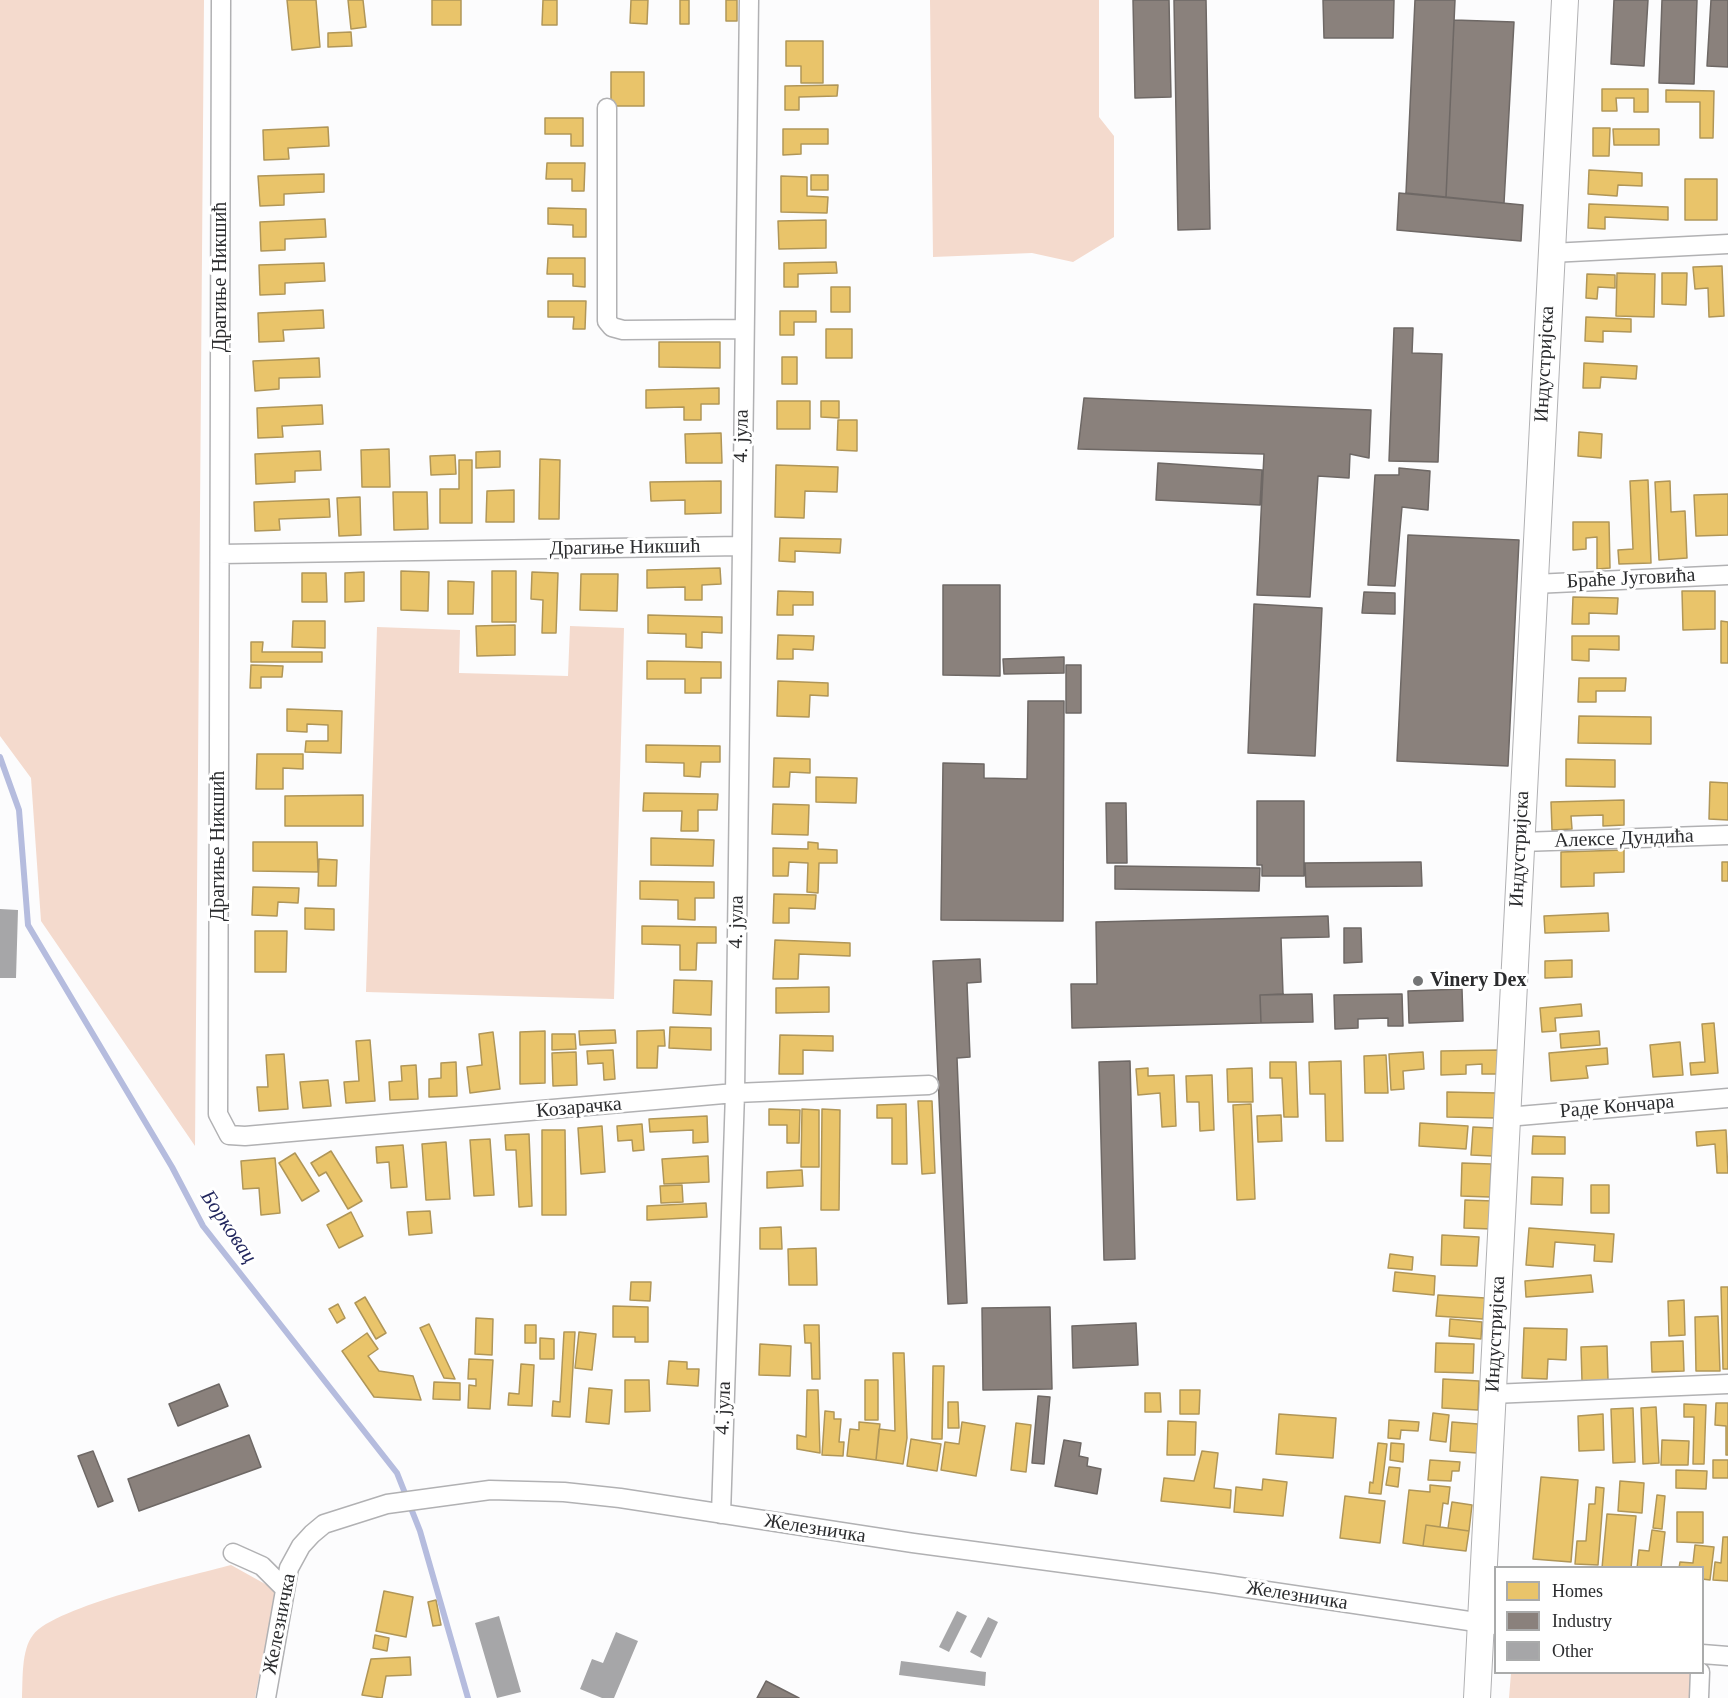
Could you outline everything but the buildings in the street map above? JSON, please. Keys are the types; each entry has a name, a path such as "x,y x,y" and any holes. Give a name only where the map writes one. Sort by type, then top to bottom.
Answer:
{"main road":[{"name":"Индустријска","path":"1477,1698 1488,1625 1492,1394 1564,0"}],"street":[{"name":"Драгиње Никшић","path":"221,0 218,1114 229,1134"},
{"name":"4. јула","path":"721,1514 735,1093 749,0"},
{"path":"607,108 607,321 612,327 623,330 744,329"},
{"path":"1551,253 1728,244"},
{"name":"Драгиње Никшић","path":"220,554 741,546"},
{"name":"Браће Југовића","path":"1534,584 1728,575"},
{"name":"Алексе Дундића","path":"1521,842 1728,835"},
{"name":"Козарачка","path":"229,1134 245,1136 446,1120 735,1093 929,1085"},
{"name":"Раде Кончара","path":"1507,1117 1728,1098"},
{"path":"1492,1394 1728,1384"},
{"name":"Железничка","path":"266,1698 289,1568 301,1546 324,1524 387,1504 490,1491 554,1492 620,1498 1488,1625"},
{"path":"233,1553 262,1566 284,1588"},
{"path":"1704,1656 1728,1656"},
{"path":"1699,1698 1701,1674"}],"shaded area":[{"path":"0,0 204,0 195,1146 41,921 31,778 0,736"},
{"path":"930,0 1099,0 1099,117 1114,136 1114,237 1073,262 1032,253 933,257"},
{"path":"570,626 624,628 614,999 366,992 377,627 460,630 459,673 568,676"},
{"path":"231,1565 276,1590 255,1698 22,1698 26,1649 33,1635 46,1624 68,1613 125,1593"},
{"path":"1511,1674 1692,1674 1694,1698 1509,1698"}],"waterway":[{"name":"Борковац","path":"0,757 19,810 28,925 172,1167 203,1226 397,1473 420,1531 468,1698"}],"place":[{"name":"Vinery Dex","path":"1418,981"}]}
